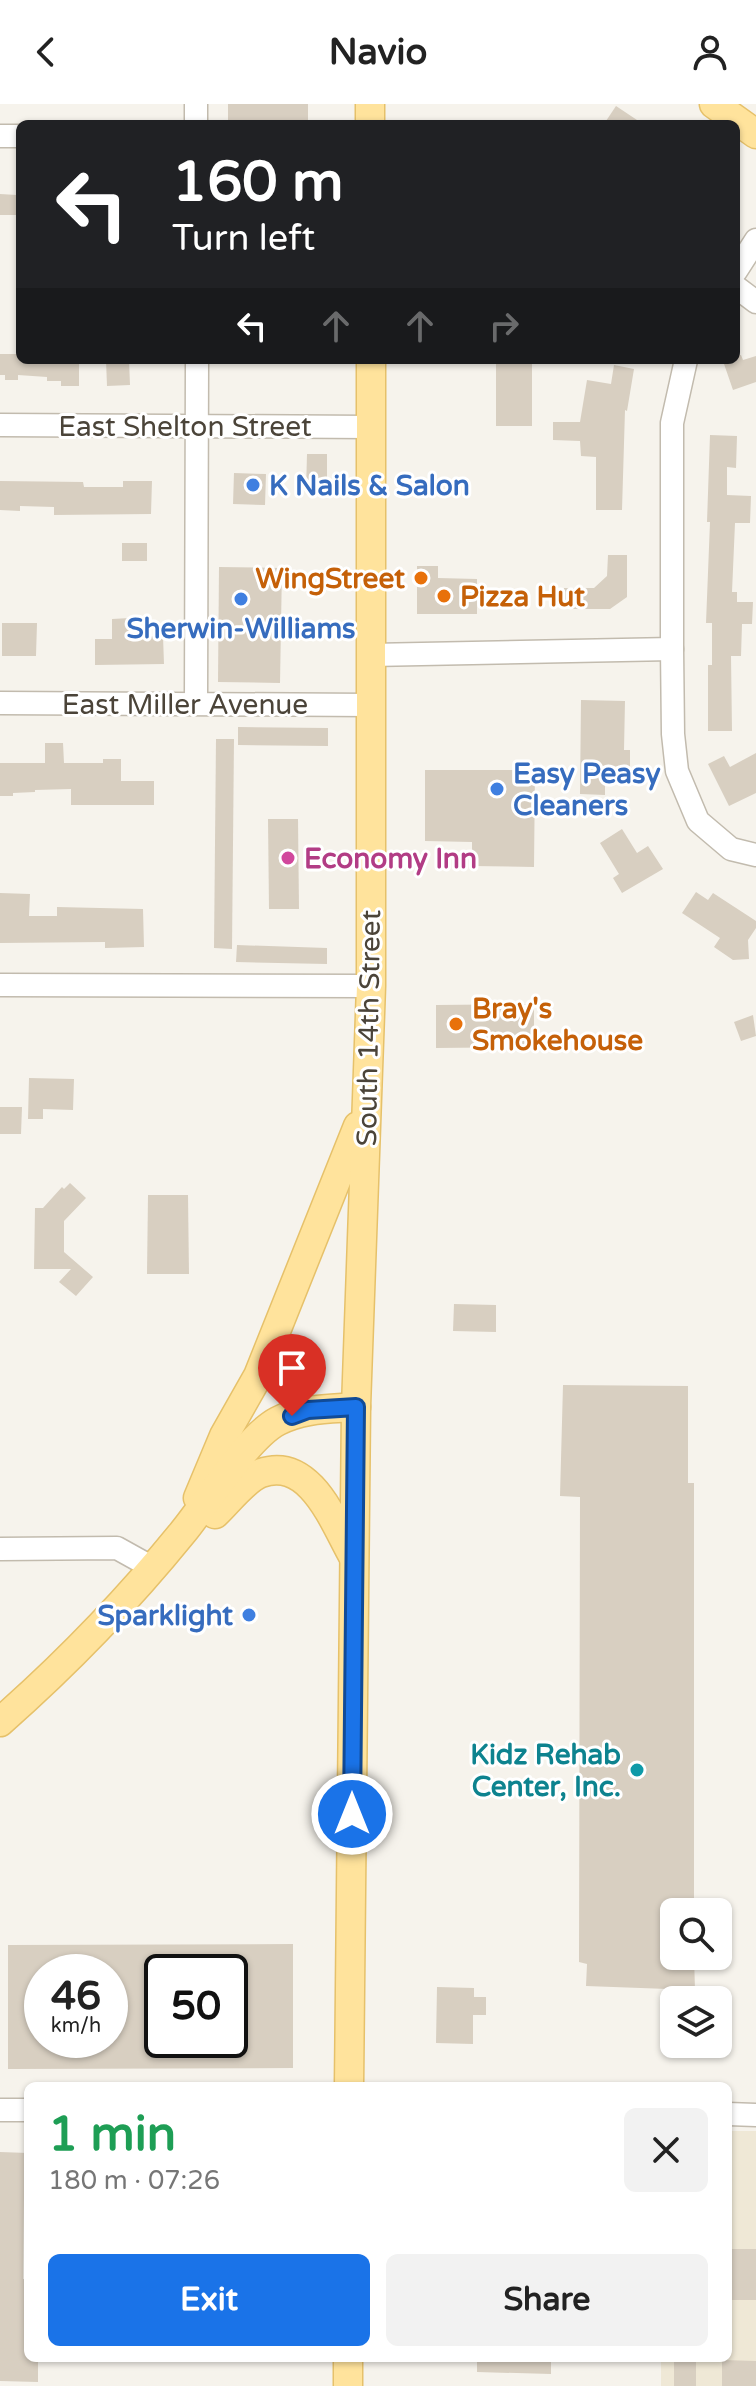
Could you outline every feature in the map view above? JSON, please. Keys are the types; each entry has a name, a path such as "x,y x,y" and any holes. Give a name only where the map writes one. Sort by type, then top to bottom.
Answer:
{"main road":[{"path":"714,104 736,120"},
{"name":"South 14th Street","path":"349,2082 356,1407 371,986 371,364"},
{"path":"183,1532 224,1436 258,1376 367,1103"},
{"path":"0,1722 114,1614 251,1444 276,1422 308,1410 356,1407"},
{"path":"183,1532 213,1517 259,1474 278,1471 295,1473 308,1483 322,1502 354,1559"},
{"path":"348,2362 348,2386"}],"street":[{"path":"740,265 756,240"},
{"path":"196,703 197,364"},
{"path":"685,364 672,423 673,734 677,771 698,821 731,849 756,855"},
{"name":"East Shelton Street","path":"0,425 371,427"},
{"path":"371,655 672,649"},
{"name":"East Miller Avenue","path":"0,703 371,705"},
{"path":"0,985 371,986"},
{"path":"0,1549 117,1548 153,1568"},
{"path":"0,2110 24,2110"},
{"path":"732,2114 756,2115"}],"shaded area":[{"path":"732,2131 756,2131 756,2386 661,2386 661,2362 732,2362"}],"building":[{"path":"228,104 308,104 308,120 228,120"},
{"path":"616,106 637,120 607,120"},
{"path":"0,194 16,195 16,215 0,215"},
{"path":"0,354 16,354 16,364 79,364 79,386 61,386 61,381 47,381 47,377 18,375 18,380 5,380 5,375 0,375"},
{"path":"740,355 743,360 756,356 756,382 733,390 724,364 740,364"},
{"path":"106,364 129,364 130,385 107,386"},
{"path":"496,364 532,364 532,426 496,426"},
{"path":"614,365 634,369 625,410 622,510 596,510 596,457 581,456 580,441 553,440 553,422 580,422 587,380 611,384"},
{"path":"710,435 737,436 736,468 727,467 727,495 751,496 750,523 735,523 732,592 737,592 737,602 753,602 752,624 742,624 741,656 731,656 732,731 708,731 708,665 712,665 712,623 706,623"},
{"path":"307,454 327,454 327,491 306,491"},
{"path":"234,473 266,474 265,505 233,504"},
{"path":"0,481 83,482 84,487 123,487 123,481 152,481 151,514 54,515 54,507 20,506 20,511 0,510"},
{"path":"122,543 147,543 147,561 122,561"},
{"path":"608,555 627,555 627,597 610,609 564,609 564,588 594,588 607,576"},
{"path":"417,566 438,566 438,578 477,579 477,614 417,614"},
{"path":"219,567 282,568 280,683 218,682"},
{"path":"130,618 131,637 163,636 164,664 95,665 95,639 112,639 112,619"},
{"path":"2,623 37,623 36,656 2,656"},
{"path":"581,700 625,701 624,750 630,750 630,767 605,766 605,795 580,794"},
{"path":"238,727 328,728 328,746 238,745"},
{"path":"216,739 234,739 232,949 214,948"},
{"path":"45,743 63,743 64,763 103,763 103,759 121,759 121,781 154,781 154,805 71,805 71,789 35,790 0,796 0,763 45,763"},
{"path":"756,753 756,793 729,806 708,764 724,756 730,767"},
{"path":"425,770 535,770 534,867 472,866 472,842 425,841"},
{"path":"268,819 298,819 299,909 269,909"},
{"path":"622,829 637,853 648,846 663,869 622,893 613,878 619,874 600,843"},
{"path":"696,892 708,900 713,893 756,921 756,928 748,940 749,959 733,960 714,947 720,938 682,913"},
{"path":"0,893 30,894 29,916 57,916 57,907 143,909 144,947 105,948 105,942 0,943"},
{"path":"237,945 327,948 327,964 236,962"},
{"path":"534,1004 534,1047 436,1048 436,1005"},
{"path":"753,1015 756,1036 741,1041 734,1022"},
{"path":"29,1078 74,1079 73,1110 43,1109 43,1119 28,1119"},
{"path":"0,1107 22,1107 21,1134 0,1134"},
{"path":"70,1183 86,1198 64,1221 64,1252 93,1277 76,1296 59,1282 71,1269 34,1269 35,1208 43,1208 62,1187 64,1189"},
{"path":"148,1195 188,1195 189,1274 147,1274"},
{"path":"454,1304 496,1305 496,1332 453,1331"},
{"name":"Kidz Rehab Center, Inc.","path":"563,1385 688,1386 688,1483 694,1483 694,1898 660,1898 660,1970 694,1970 695,1986 660,1986 660,1989 586,1986 587,1964 579,1962 580,1497 560,1496"},
{"path":"293,1944 293,2068 8,2069 8,1945"},
{"path":"437,1987 474,1988 474,1997 486,1997 486,2015 473,2015 473,2044 436,2043"},
{"path":"0,2152 24,2153 24,2362 38,2362 38,2382 0,2381"},
{"path":"732,2249 756,2249 756,2300 732,2300"},
{"path":"756,2361 756,2386 722,2386 722,2362"},
{"path":"477,2362 551,2362 551,2374 477,2372"},
{"path":"674,2362 696,2362 696,2386 674,2386"}],"place":[{"name":"K Nails & Salon","path":"253,485"},
{"name":"WingStreet","path":"421,578"},
{"name":"Pizza Hut","path":"444,596"},
{"name":"Sherwin-Williams","path":"241,599"},
{"name":"Easy Peasy Cleaners","path":"497,789"},
{"name":"Economy Inn","path":"288,858"},
{"name":"Bray's Smokehouse","path":"456,1024"},
{"name":"Sparklight","path":"249,1615"},
{"name":"Kidz Rehab Center, Inc.","path":"637,1770"}],"route":[{"path":"292,1416 308,1410 356,1407 352,1814"}]}
